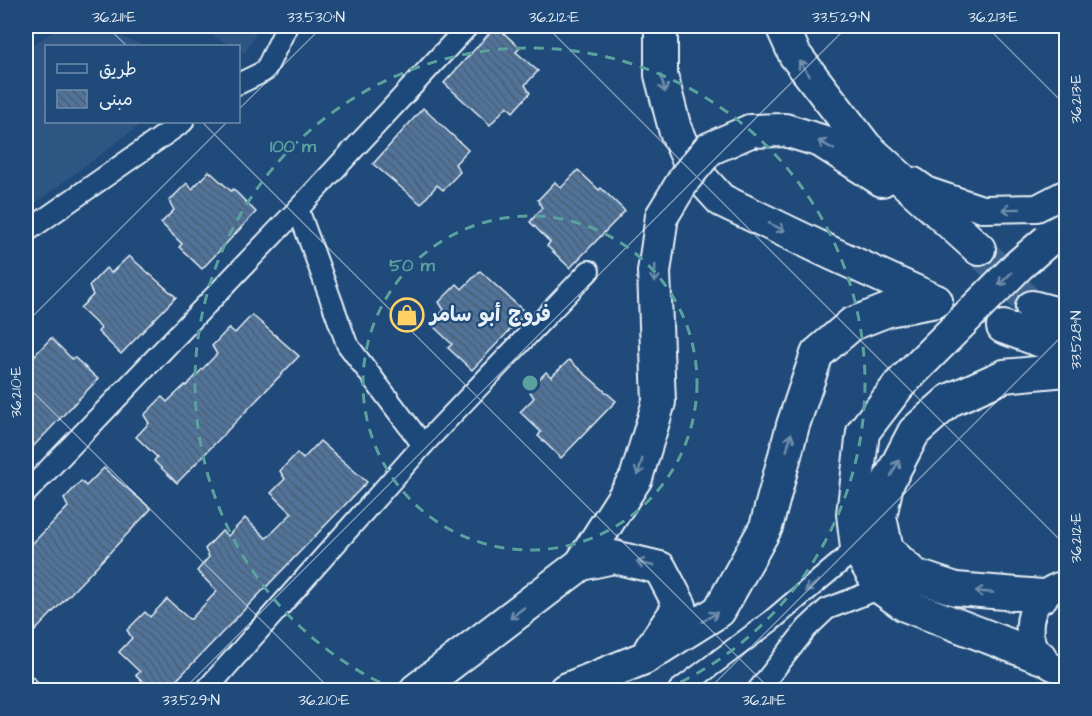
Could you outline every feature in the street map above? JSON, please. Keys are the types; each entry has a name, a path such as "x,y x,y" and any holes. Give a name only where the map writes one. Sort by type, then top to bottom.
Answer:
{"main road":[{"path":"565,690 644,658 720,611 766,527 793,425 817,354 852,324 888,310 936,301 721,200 692,168 675,129 661,75 661,26"},
{"path":"416,690 580,564 636,478 659,402 654,272 662,216 684,178 709,149 750,131 785,130 821,141 971,241 866,147 795,55 782,26"},
{"path":"1057,237 1019,265 899,386 862,432 853,514 857,548 881,588 905,605 1057,672"},
{"path":"1032,308 1066,316"},
{"path":"1003,327 1066,350"},
{"path":"1054,590 956,590 914,575 887,550 880,517 887,484 914,432 950,400 1004,376 1066,369"},
{"path":"580,564 614,557 660,567 680,606 644,658"}],"street":[{"path":"240,83 265,71 287,26"},
{"path":"26,493 298,209 468,26"},
{"path":"26,232 182,123"},
{"path":"866,147 928,190 982,209 1037,208 1066,194"},
{"path":"298,209 347,344 423,445"},
{"path":"206,690 423,445 589,271"},
{"path":"680,690 771,621 857,548"},
{"path":"758,690 807,628 827,609 881,588"},
{"path":"1054,590 1034,607 1029,633 1033,646 1057,672"}],"shaded area":[{"path":"60,26 93,26 142,45 45,45 45,123 143,123 26,210 26,50"},
{"path":"193,26 260,26 245,53 240,50 240,45 231,45"}],"building":[{"path":"496,26 520,48 516,52 538,71 525,85 530,93 513,112 507,106 490,125 444,83"},
{"path":"423,108 468,150 455,164 460,172 443,190 437,185 421,204 373,164"},
{"path":"578,170 625,211 570,268 547,246 550,242 530,222 542,208 538,200 555,182 561,188"},
{"path":"209,171 231,191 233,189 256,212 202,269 179,247 182,244 161,223 174,210 169,201 187,183 192,189"},
{"path":"129,256 176,297 121,354 98,332 101,328 80,308 93,295 89,286 106,268 111,273"},
{"path":"480,271 526,313 472,370 448,348 452,344 431,324 444,310 439,302 457,284 462,289"},
{"path":"252,315 299,356 177,483 154,461 157,457 136,437 149,423 144,415 162,397 167,402 186,386 217,354 212,346 229,328 235,333"},
{"path":"51,338 72,359 74,357 98,379 26,454 26,349 34,356"},
{"path":"569,360 616,401 561,458 538,436 541,432 520,412 534,398 529,390 546,372 551,377"},
{"path":"320,441 367,482 167,690 152,690 136,675 140,672 119,652 132,638 127,630 145,612 150,617 167,599 191,619 217,591 197,571 209,557 205,549 222,531 228,536 245,518 266,538 268,537 292,513 271,493 285,479 280,471 297,453 303,459"},
{"path":"104,468 151,509 35,631 26,621 26,550 68,507 64,499 81,481 86,486"}],"tunnel":[{"path":"979,249 1032,307"}],"place":[{"name":"فروج أبو سامر","path":"407,315"}]}
